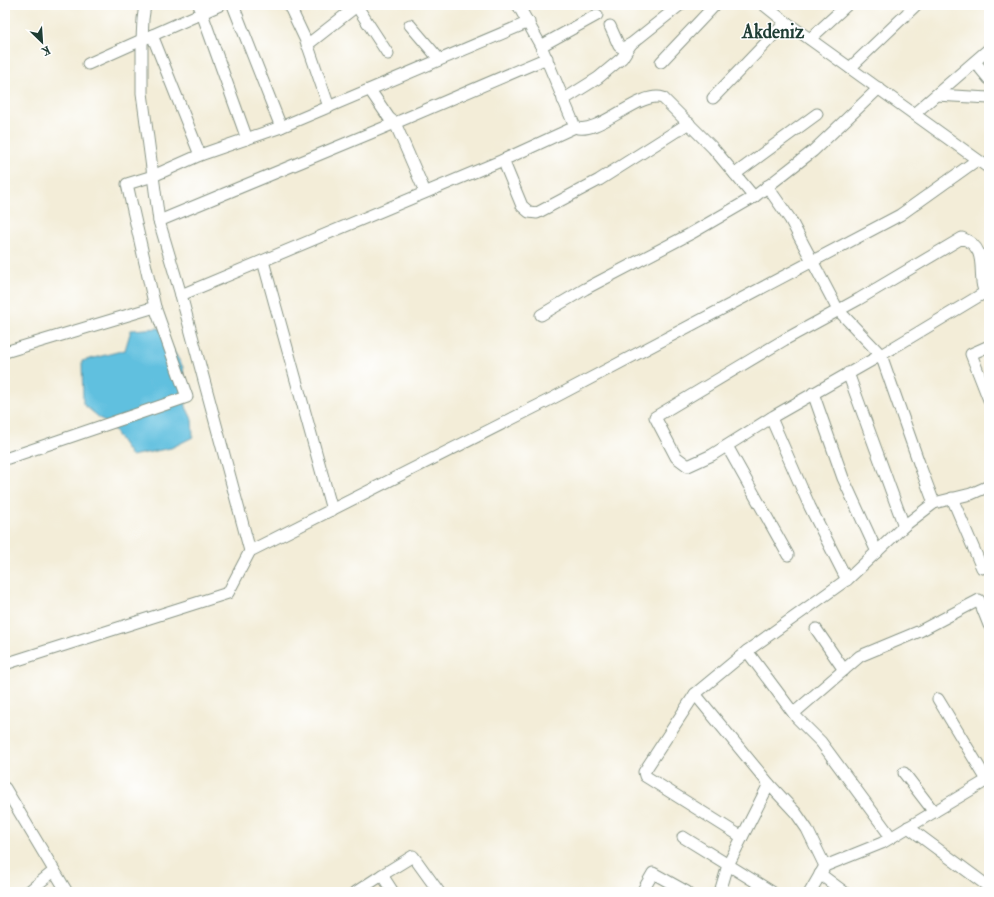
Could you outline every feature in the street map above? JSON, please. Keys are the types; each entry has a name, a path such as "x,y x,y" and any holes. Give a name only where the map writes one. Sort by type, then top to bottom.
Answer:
{"street":[{"path":"88,64 142,40 200,9 220,5"},
{"path":"233,5 281,127"},
{"path":"289,5 307,46 329,107"},
{"path":"307,46 357,5 388,54"},
{"path":"518,5 529,22 547,58 575,127"},
{"path":"610,26 619,46 623,48 680,5"},
{"path":"662,62 716,5"},
{"path":"764,5 989,168"},
{"path":"810,39 847,5"},
{"path":"850,68 916,5"},
{"path":"145,6 142,40 142,93 159,222 181,295 250,551"},
{"path":"200,9 247,139"},
{"path":"541,46 597,15"},
{"path":"5,459 187,397 155,307 127,184 153,176 200,155 281,127 529,22"},
{"path":"713,98 786,22"},
{"path":"410,25 439,59"},
{"path":"152,35 200,155"},
{"path":"563,100 598,78 622,58 630,44"},
{"path":"914,114 989,49"},
{"path":"159,222 547,58"},
{"path":"974,62 989,80"},
{"path":"541,315 585,289 690,234 754,197 813,152 879,88"},
{"path":"370,90 389,118 395,123 425,192"},
{"path":"936,95 989,98"},
{"path":"181,295 503,160 575,127 582,129 597,124 648,98 657,96 663,98 689,123 713,148 754,197"},
{"path":"735,174 817,114"},
{"path":"503,160 522,206 529,212 537,213 599,180 689,123"},
{"path":"5,664 228,593 250,551 555,397 812,260 900,215 977,160"},
{"path":"767,186 790,219 838,310 881,356 934,503"},
{"path":"962,238 972,241 978,249 981,256 987,296 848,373 771,418 712,455 688,466 676,457 655,417 784,340 962,238"},
{"path":"263,261 332,510"},
{"path":"5,352 155,307"},
{"path":"989,346 971,354 989,400"},
{"path":"848,373 904,526"},
{"path":"814,393 843,478 877,552"},
{"path":"771,418 810,507 847,580"},
{"path":"727,446 788,555"},
{"path":"742,837 645,776 644,772 694,694 747,651 847,580 904,526 934,503 971,494 989,486"},
{"path":"952,498 982,568 989,565"},
{"path":"794,713 860,656 920,631 979,600 989,625"},
{"path":"816,629 844,670"},
{"path":"747,651 794,713 821,742 891,837"},
{"path":"694,694 769,784 796,813 807,829 823,870 844,892"},
{"path":"810,892 823,870 882,842 988,780 938,699"},
{"path":"904,774 934,812"},
{"path":"720,892 728,865 769,784"},
{"path":"5,788 67,892"},
{"path":"908,827 989,887"},
{"path":"683,837 772,892"},
{"path":"356,892 413,856 439,892"},
{"path":"28,892 54,871"},
{"path":"642,892 653,873 687,892"},
{"path":"382,875 393,892"}],"water":[{"path":"160,328 183,367 186,407 192,419 193,437 171,448 131,456 113,429 83,404 82,361 125,350 131,330"}],"district":[{"name":"Akdeniz","path":"773,32"}]}
